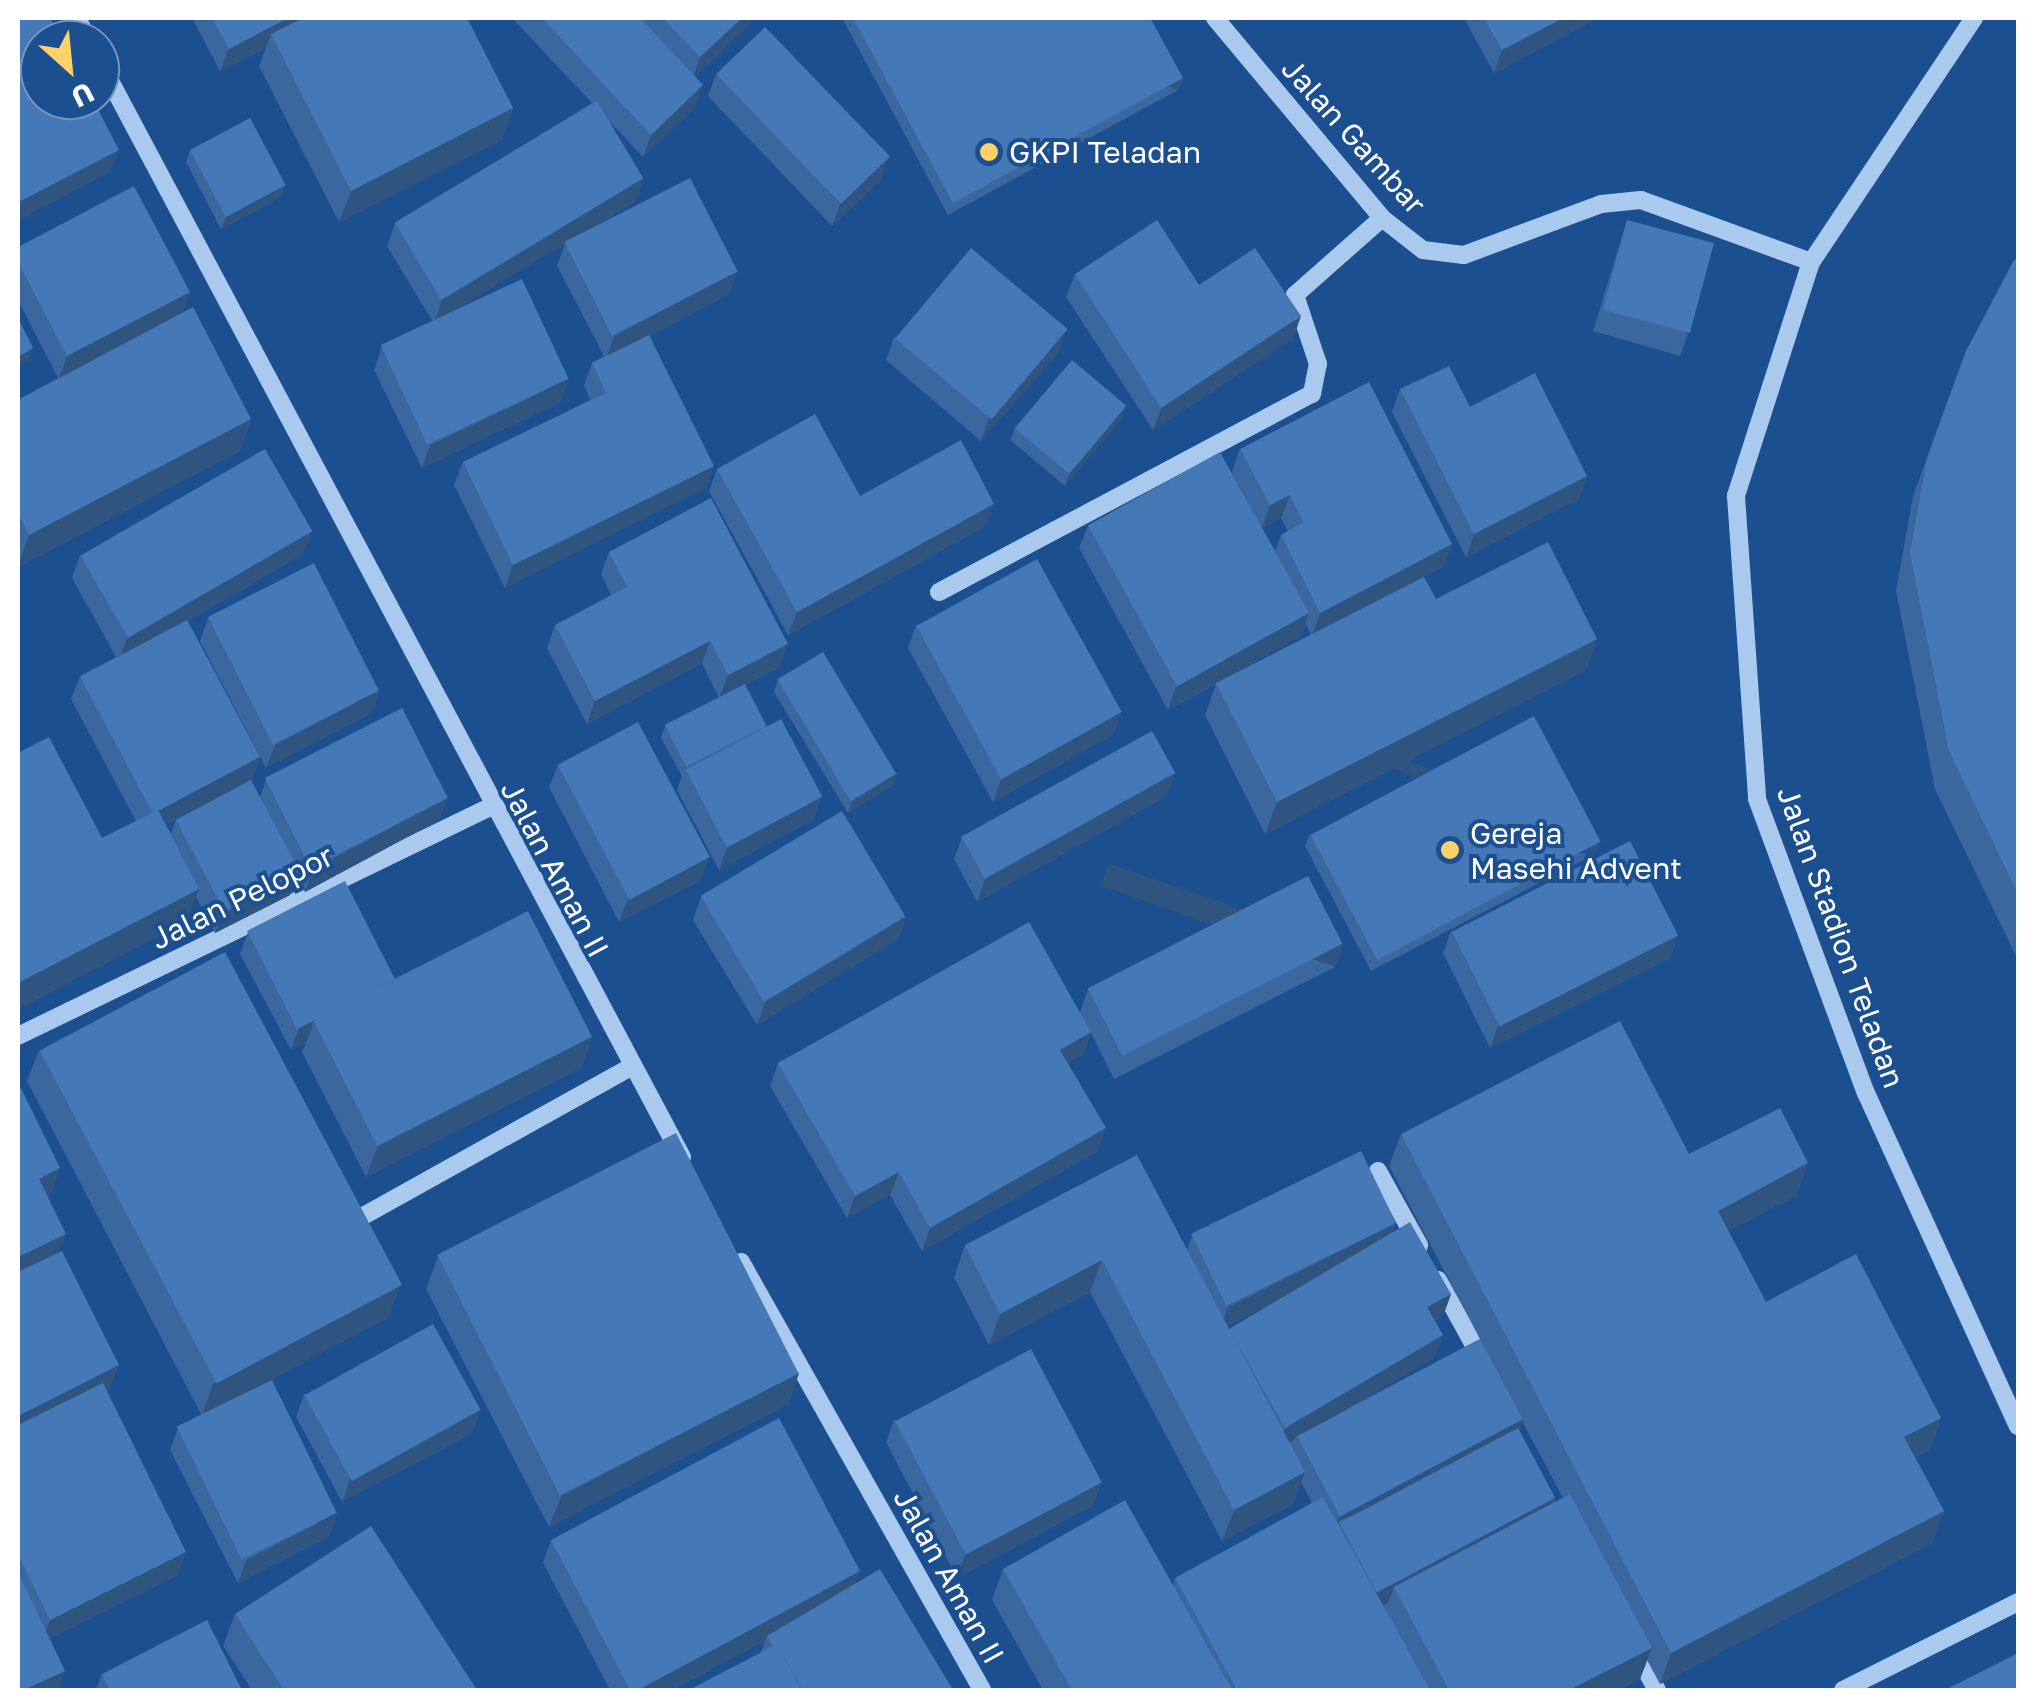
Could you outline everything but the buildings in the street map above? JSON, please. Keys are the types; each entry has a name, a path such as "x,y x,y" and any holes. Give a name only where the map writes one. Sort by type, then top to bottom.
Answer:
{"street":[{"name":"Jalan Gambar","path":"1215,18 1382,218 1443,256 1601,204 1641,200 1811,262"},
{"name":"Jalan Stadion Teladan","path":"1974,18 1811,262 1736,496 1757,799 1866,1093 2018,1426"},
{"name":"Jalan Aman II","path":"120,100 490,807 690,1171"},
{"path":"939,592 1312,394 1318,364 1295,295 1382,218"},
{"name":"Jalan Pelopor","path":"18,1036 490,807"},
{"path":"365,1215 631,1067"},
{"path":"1378,1172 1491,1378"},
{"name":"Jalan Aman II","path":"729,1240 982,1690"},
{"path":"1843,1690 2018,1602"},
{"path":"1622,1628 1656,1690"}],"place":[{"name":"GKPI Teladan","path":"989,152"},
{"name":"Gereja Masehi Advent","path":"1450,850"}]}
